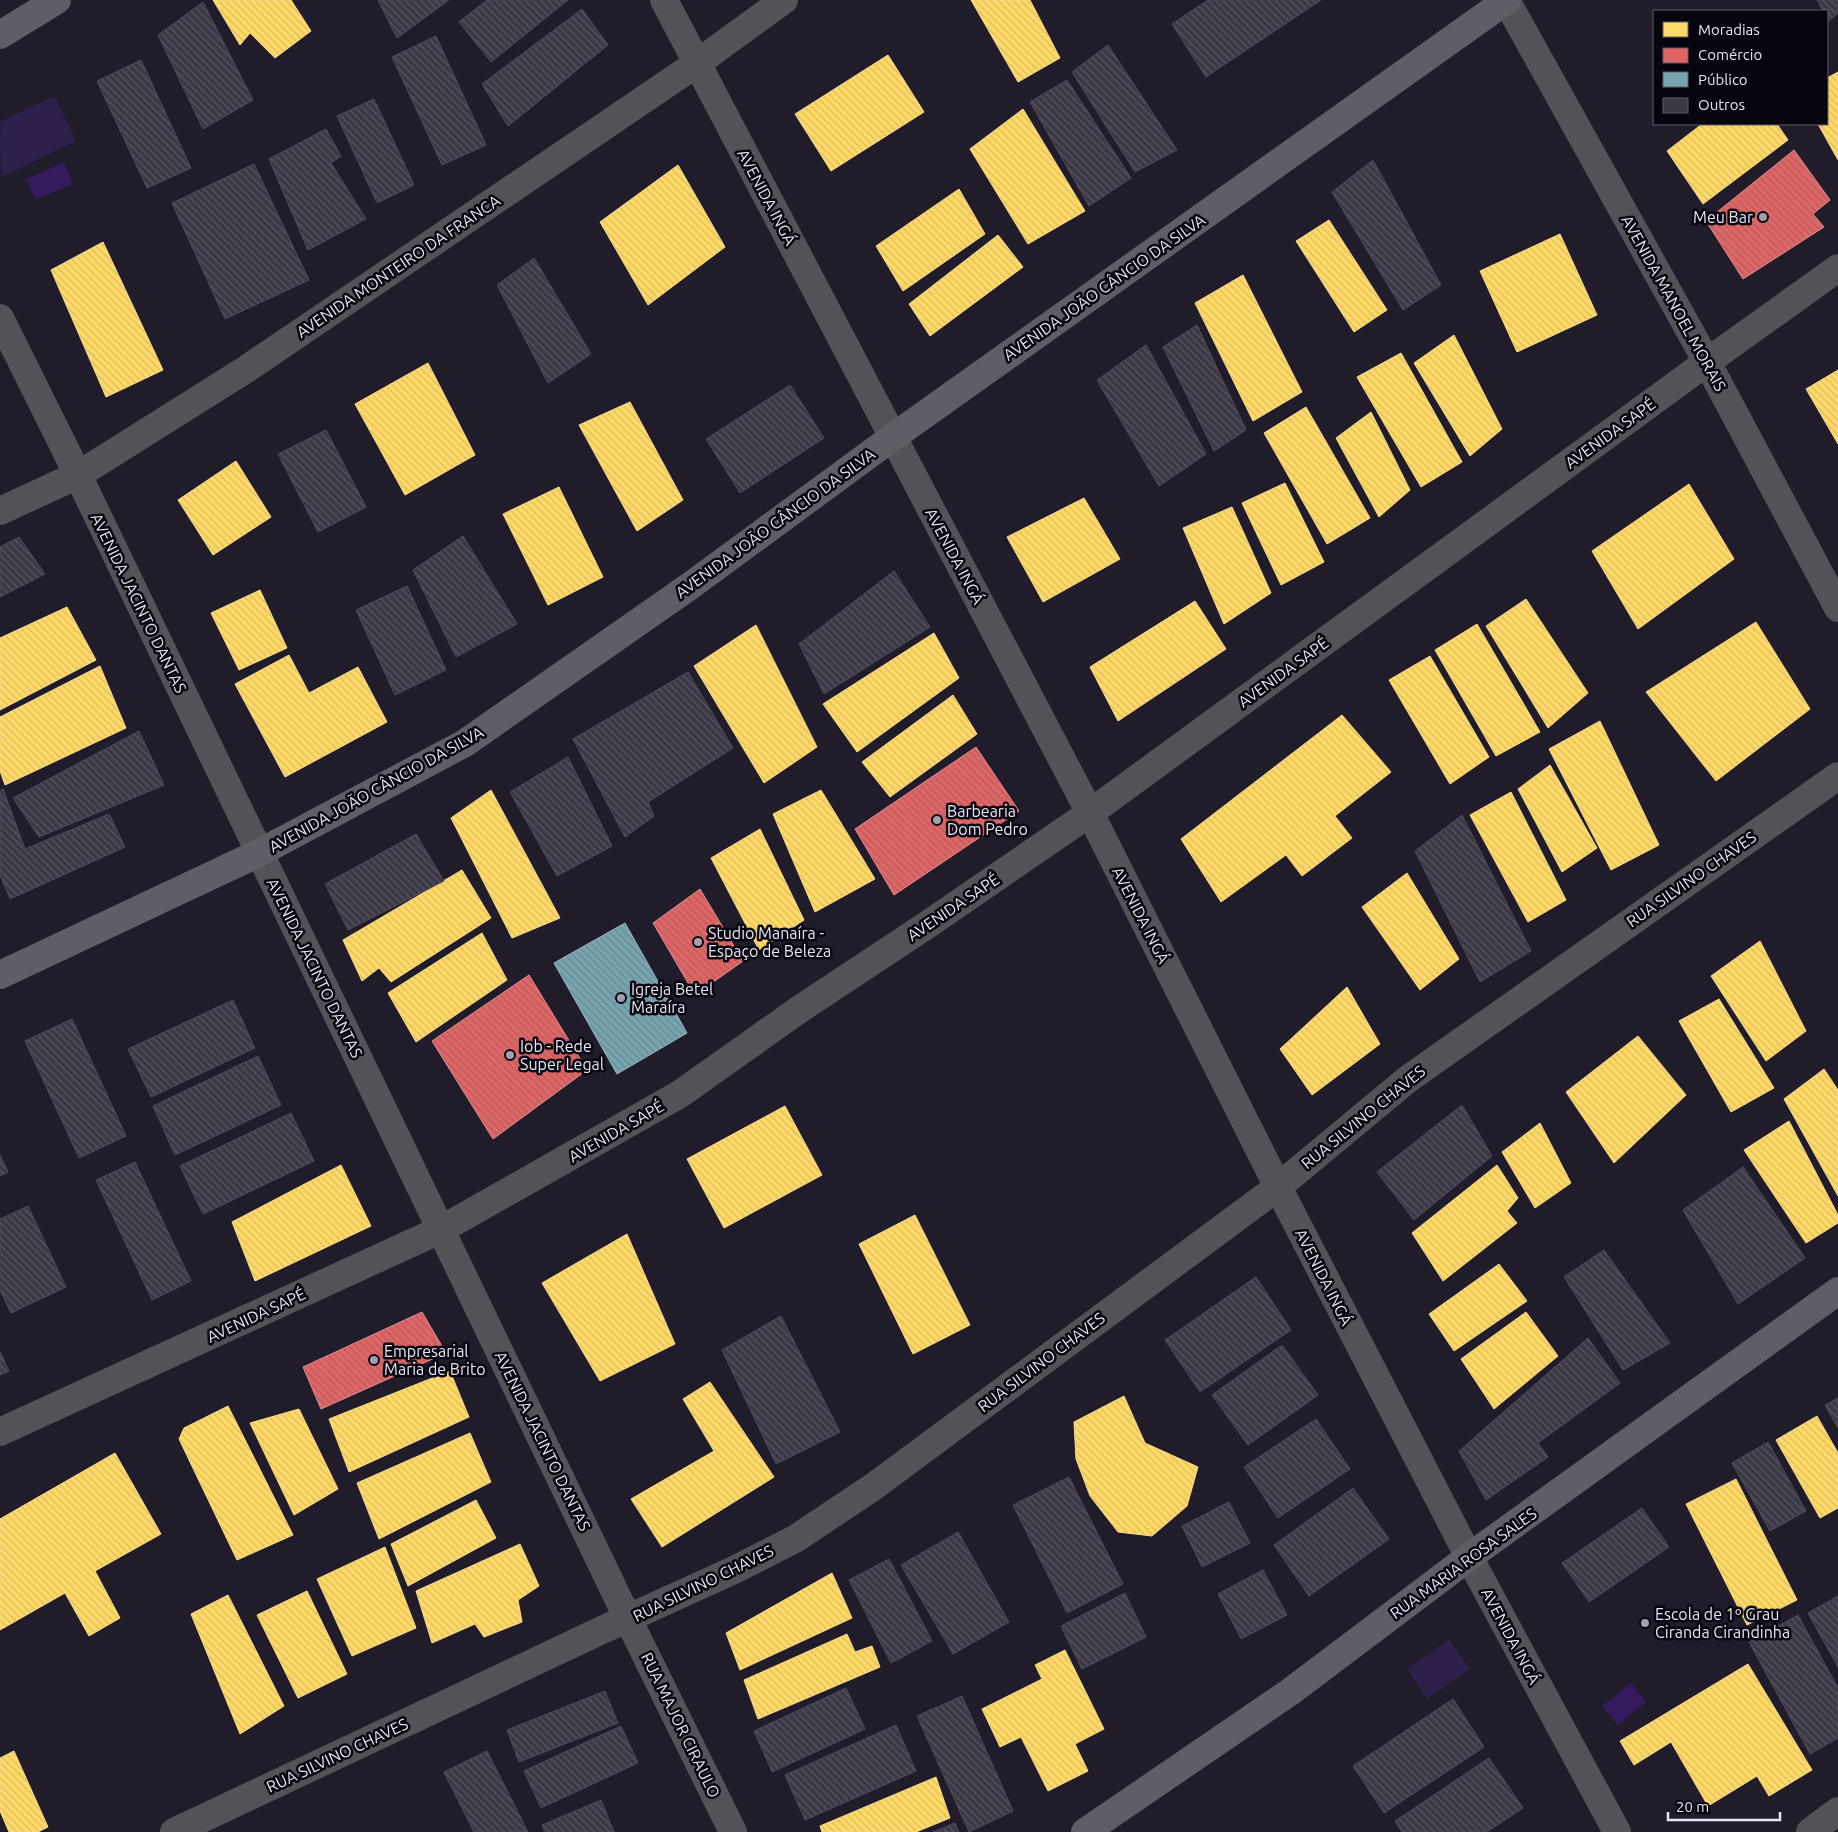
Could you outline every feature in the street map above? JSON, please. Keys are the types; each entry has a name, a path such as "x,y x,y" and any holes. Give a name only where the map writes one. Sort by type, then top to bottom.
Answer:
{"main road":[{"path":"0,36 58,0"},
{"name":"AVENIDA JOÃO CÂNCIO DA SILVA","path":"0,975 259,853 465,743 690,586 893,437 1506,0"},
{"name":"RUA MARIA ROSA SALES","path":"1085,1832 1290,1692 1469,1557 1838,1291"}],"street":[{"name":"AVENIDA INGÁ","path":"664,0 1090,812 1278,1187 1469,1557 1617,1832"},
{"name":"AVENIDA MONTEIRO DA FRANCA","path":"0,511 78,475 245,370 696,64 784,0"},
{"name":"AVENIDA MANOEL MORAIS","path":"1506,0 1707,362 1838,608"},
{"name":"AVENIDA SAPÉ","path":"0,1432 442,1229 609,1136 680,1094 800,1009 927,925 1090,812 1838,268"},
{"name":"AVENIDA JACINTO DANTAS","path":"0,318 78,475 442,1229 628,1619"},
{"name":"RUA SILVINO CHAVES","path":"174,1832 734,1570 794,1539 873,1487 1278,1187 1408,1079 1838,776"},
{"name":"RUA MAJOR CIRAULO","path":"628,1619 733,1832"},
{"path":"1810,1832 1838,1812"}],"shaded area":[{"path":"55,96 76,141 1,177 0,122"},
{"path":"64,162 73,184 35,200 26,179"},
{"path":"1449,1640 1470,1669 1427,1699 1407,1669"},
{"path":"1631,1683 1646,1702 1618,1725 1602,1706"}],"building: Moradias":[{"path":"213,0 291,0 311,31 275,58 250,33 240,45"},
{"path":"971,0 1030,0 1060,58 1018,82"},
{"path":"888,55 924,112 831,171 795,114"},
{"path":"1838,72 1838,160 1819,125 1828,125 1828,77"},
{"path":"1023,109 1085,211 1028,244 970,149"},
{"path":"1701,125 1778,125 1788,140 1703,204 1667,151"},
{"path":"678,165 725,247 648,305 600,222"},
{"path":"959,189 985,234 903,291 876,246"},
{"path":"1329,220 1387,310 1354,332 1296,241"},
{"path":"1560,234 1597,315 1517,352 1480,271"},
{"path":"998,235 1023,267 930,336 909,304"},
{"path":"103,242 163,370 106,397 51,270"},
{"path":"1243,275 1302,392 1253,421 1195,303"},
{"path":"1454,335 1502,429 1470,456 1414,363"},
{"path":"1401,353 1462,462 1421,487 1357,377"},
{"path":"428,363 475,455 405,495 355,404"},
{"path":"1838,370 1838,444 1806,389"},
{"path":"630,402 683,500 637,531 579,425"},
{"path":"1306,407 1370,518 1327,544 1264,433"},
{"path":"1371,412 1410,490 1379,517 1336,438"},
{"path":"236,461 271,517 213,555 178,500"},
{"path":"1285,483 1324,562 1281,585 1242,503"},
{"path":"1689,484 1734,559 1638,629 1592,551"},
{"path":"559,487 603,577 548,605 503,514"},
{"path":"1084,498 1120,559 1043,602 1007,537"},
{"path":"1232,507 1271,593 1224,624 1183,528"},
{"path":"260,590 287,648 239,670 211,613"},
{"path":"1526,599 1588,693 1548,728 1486,626"},
{"path":"1195,601 1226,649 1118,721 1090,667"},
{"path":"67,607 96,660 0,710 0,638"},
{"path":"1756,622 1810,709 1716,781 1646,692"},
{"path":"1477,624 1540,732 1496,756 1435,650"},
{"path":"756,625 817,747 764,783 694,666"},
{"path":"934,633 959,678 857,752 823,704"},
{"path":"289,655 309,693 358,667 387,722 285,777 235,684"},
{"path":"1430,656 1489,757 1450,784 1389,680"},
{"path":"100,666 126,728 5,785 0,771 0,717"},
{"path":"953,695 977,734 890,797 862,762"},
{"path":"1342,715 1391,772 1335,816 1352,838 1302,876 1286,855 1221,902 1181,839"},
{"path":"1600,721 1659,845 1611,870 1549,749"},
{"path":"1550,765 1597,848 1562,872 1518,789"},
{"path":"491,790 560,918 512,938 451,818"},
{"path":"821,790 875,879 815,912 773,814"},
{"path":"1511,792 1566,900 1528,922 1470,815"},
{"path":"760,829 804,920 759,950 711,858"},
{"path":"462,870 491,918 391,982 379,968 362,981 343,940"},
{"path":"1407,873 1459,959 1420,990 1362,907"},
{"path":"482,933 507,980 416,1042 388,993"},
{"path":"1760,941 1806,1031 1766,1061 1711,976"},
{"path":"1347,987 1380,1044 1312,1095 1280,1049"},
{"path":"1719,999 1774,1088 1731,1112 1679,1021"},
{"path":"1638,1036 1686,1095 1614,1163 1566,1092"},
{"path":"1824,1069 1838,1090 1838,1196 1784,1099"},
{"path":"785,1106 822,1175 724,1228 687,1159"},
{"path":"1789,1121 1838,1215 1838,1223 1806,1243 1744,1150"},
{"path":"1540,1123 1571,1183 1535,1208 1502,1152"},
{"path":"341,1165 371,1226 255,1281 232,1222"},
{"path":"1497,1165 1518,1198 1507,1211 1517,1223 1443,1281 1412,1233"},
{"path":"915,1215 970,1325 913,1354 859,1244"},
{"path":"627,1234 675,1344 600,1381 542,1283"},
{"path":"1499,1264 1527,1301 1454,1351 1429,1314"},
{"path":"1526,1312 1558,1356 1494,1409 1461,1359"},
{"path":"450,1371 469,1417 349,1472 329,1419"},
{"path":"710,1382 774,1477 662,1547 631,1499 714,1451 683,1399"},
{"path":"1124,1396 1145,1443 1198,1467 1187,1506 1152,1536 1118,1532 1090,1496 1076,1459 1074,1422"},
{"path":"228,1406 293,1535 237,1560 179,1439 184,1428"},
{"path":"299,1409 338,1489 294,1515 250,1423"},
{"path":"1817,1416 1838,1453 1838,1508 1820,1518 1776,1440"},
{"path":"470,1433 491,1482 379,1539 357,1483"},
{"path":"115,1453 161,1534 95,1571 120,1618 89,1636 65,1593 0,1630 0,1519"},
{"path":"1736,1479 1797,1600 1747,1625 1686,1504"},
{"path":"476,1500 496,1538 408,1586 391,1544"},
{"path":"520,1544 539,1586 518,1600 522,1622 484,1637 475,1624 432,1643 416,1591"},
{"path":"385,1547 416,1628 352,1656 317,1579"},
{"path":"832,1573 852,1618 740,1670 726,1633"},
{"path":"307,1591 347,1674 298,1698 257,1615"},
{"path":"228,1595 284,1706 240,1734 191,1614"},
{"path":"847,1634 855,1652 872,1646 880,1667 758,1719 744,1680"},
{"path":"1065,1650 1104,1729 1075,1744 1088,1771 1048,1791 1021,1737 1000,1747 982,1709 1042,1679 1035,1665"},
{"path":"1748,1664 1812,1770 1769,1796 1757,1776 1708,1806 1671,1742 1634,1765 1620,1741"},
{"path":"14,1751 48,1827 38,1832 9,1832 0,1811 0,1758"},
{"path":"936,1777 950,1818 916,1832 822,1832 820,1826"}],"building: Comércio":[{"name":"Meu Bar","path":"1794,150 1830,200 1813,214 1824,227 1743,279 1706,221"},
{"name":"Barbearia Dom Pedro","path":"976,747 1019,811 894,895 855,829"},
{"name":"Studio Manaíra - Espaço de Beleza","path":"700,889 743,961 695,995 653,923"},
{"name":"Iob - Rede Super Legal","path":"529,975 587,1070 493,1139 432,1041"},
{"name":"Empresarial Maria de Brito","path":"422,1312 446,1353 321,1409 303,1367"}],"building: Público":[{"name":"Igreja Betel Maraíra","path":"625,923 687,1033 617,1074 554,963"}],"building: Outros":[{"path":"378,0 449,0 397,38"},
{"path":"487,0 568,0 491,62 459,22"},
{"path":"1208,0 1321,0 1206,77 1172,24"},
{"path":"1817,0 1838,0 1838,13 1829,21 1828,10 1822,10"},
{"path":"203,2 253,100 203,129 158,35"},
{"path":"582,9 608,45 508,126 482,84"},
{"path":"436,36 486,145 442,165 392,57"},
{"path":"1108,45 1177,150 1135,172 1072,72"},
{"path":"141,60 191,168 147,188 97,81"},
{"path":"1067,80 1131,178 1089,206 1030,102"},
{"path":"374,99 414,185 377,203 337,116"},
{"path":"326,129 341,156 331,163 366,219 308,250 269,159"},
{"path":"1373,160 1441,285 1403,310 1332,192"},
{"path":"254,164 309,280 225,319 172,203"},
{"path":"534,258 591,354 548,383 497,285"},
{"path":"1197,325 1246,430 1214,451 1163,347"},
{"path":"1146,345 1206,454 1159,486 1097,380"},
{"path":"790,385 824,438 740,493 706,439"},
{"path":"326,430 366,507 318,532 278,454"},
{"path":"463,536 517,624 456,657 413,570"},
{"path":"19,537 45,574 0,597 0,547"},
{"path":"894,571 930,627 824,694 799,644"},
{"path":"407,586 446,670 395,695 356,610"},
{"path":"688,672 733,748 648,802 654,816 625,837 573,739"},
{"path":"139,731 164,785 39,837 13,798"},
{"path":"568,757 612,846 557,876 510,792"},
{"path":"3,789 25,849 109,814 125,847 10,899 0,875 0,791"},
{"path":"1462,815 1531,951 1480,982 1415,851"},
{"path":"416,834 444,881 348,930 325,884"},
{"path":"233,1000 255,1048 151,1097 128,1049"},
{"path":"72,1019 126,1136 79,1158 25,1041"},
{"path":"258,1056 281,1105 175,1155 153,1106"},
{"path":"1462,1105 1492,1156 1414,1220 1377,1172"},
{"path":"291,1113 314,1161 203,1214 180,1166"},
{"path":"0,1155 8,1172 0,1176"},
{"path":"135,1162 191,1281 152,1300 96,1180"},
{"path":"1743,1167 1805,1258 1738,1304 1683,1210"},
{"path":"28,1206 66,1287 11,1313 0,1290 0,1219"},
{"path":"1604,1250 1670,1343 1623,1370 1564,1277"},
{"path":"1256,1277 1291,1330 1200,1392 1165,1340"},
{"path":"781,1316 840,1432 776,1464 722,1350"},
{"path":"1588,1338 1620,1383 1538,1443 1548,1457 1486,1500 1459,1451"},
{"path":"1282,1345 1318,1395 1248,1445 1212,1395"},
{"path":"0,1352 9,1371 0,1375"},
{"path":"1838,1398 1838,1428 1825,1405"},
{"path":"1316,1419 1350,1469 1278,1518 1244,1467"},
{"path":"1768,1442 1806,1511 1770,1531 1732,1463"},
{"path":"1069,1477 1123,1584 1067,1613 1013,1505"},
{"path":"1353,1488 1389,1539 1309,1596 1274,1545"},
{"path":"1229,1502 1250,1543 1202,1567 1182,1526"},
{"path":"1642,1508 1669,1547 1589,1602 1562,1563"},
{"path":"958,1532 1009,1622 953,1654 901,1565"},
{"path":"889,1559 932,1641 891,1663 849,1580"},
{"path":"1263,1570 1287,1615 1241,1639 1218,1594"},
{"path":"1125,1593 1146,1637 1082,1669 1061,1626"},
{"path":"1838,1596 1838,1667 1808,1613"},
{"path":"1798,1615 1838,1688 1838,1738 1810,1754 1749,1642"},
{"path":"846,1688 865,1729 772,1772 754,1731"},
{"path":"605,1691 618,1723 519,1762 507,1730"},
{"path":"962,1696 1013,1811 969,1832 917,1716"},
{"path":"1453,1699 1484,1747 1384,1813 1353,1766"},
{"path":"896,1725 916,1771 805,1820 785,1775"},
{"path":"621,1726 638,1763 541,1808 524,1771"},
{"path":"487,1751 528,1832 474,1832 444,1772"},
{"path":"1489,1758 1523,1808 1487,1832 1402,1832 1395,1821"},
{"path":"601,1800 614,1832 545,1832 542,1825"},
{"path":"955,1823 959,1832 933,1832"}],"place":[{"name":"Meu Bar","path":"1763,217"},
{"name":"Barbearia Dom Pedro","path":"937,820"},
{"name":"Studio Manaíra - Espaço de Beleza","path":"698,942"},
{"name":"Igreja Betel Maraíra","path":"621,998"},
{"name":"Iob - Rede Super Legal","path":"510,1055"},
{"name":"Empresarial Maria de Brito","path":"374,1360"},
{"name":"Escola de 1º Grau Ciranda Cirandinha","path":"1645,1623"}]}
